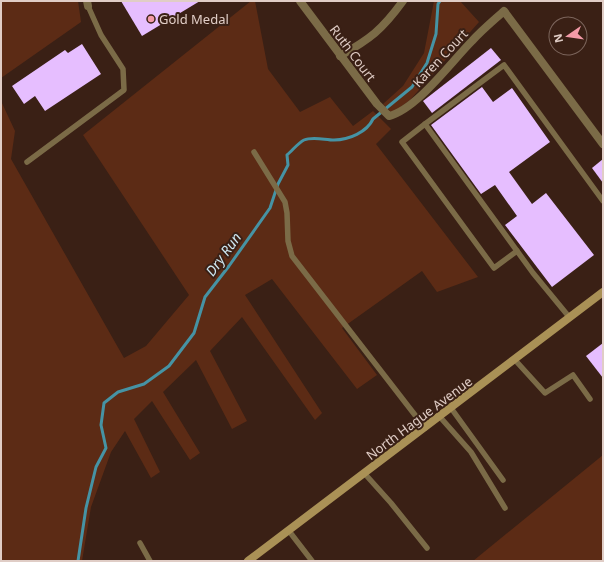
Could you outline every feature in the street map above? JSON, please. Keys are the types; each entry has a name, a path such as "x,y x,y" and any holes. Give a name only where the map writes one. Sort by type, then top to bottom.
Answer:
{"main road":[{"name":"North Hague Avenue","path":"248,561 365,474 603,292"}],"street":[{"name":"Ruth Court","path":"300,1 376,104 390,116"},
{"path":"340,56 369,40 390,19 402,1"},
{"name":"Karen Court","path":"390,116 400,113 415,102 473,40 504,11 603,144"}],"lane":[{"path":"27,162 124,90 123,69 101,35 87,4"},
{"path":"517,250 494,268 402,142 504,65 603,201"},
{"path":"425,124 517,250 570,318"},
{"path":"254,152 273,184 281,193 285,202 288,213 288,241 292,256 425,428"},
{"path":"514,360 545,393 573,376 590,399"},
{"path":"451,408 503,480"},
{"path":"440,417 471,452 505,508"},
{"path":"365,474 391,503 427,548"},
{"path":"289,531 312,561"},
{"path":"140,543 150,561"}],"shaded area":[{"path":"1,1 78,1 81,22 1,78"},
{"path":"251,1 255,1 268,69 300,112 330,97 353,126 373,111 391,129 376,144 478,277 437,292 422,271 342,328 377,375 357,389 272,279 245,295 322,413 315,420 242,317 210,351 247,421 232,429 196,360 163,392 200,453 190,460 152,401 134,419 160,472 151,478 125,431 111,452 91,507 82,561 1,561 1,101 15,131 11,159 124,358 146,346 189,295 83,135"},
{"path":"434,1 460,1 479,22 410,100 392,113 383,104 403,86 424,53"},
{"path":"603,455 603,561 473,561"}],"building":[{"name":"Gold Medal","path":"121,1 200,1 142,36"},
{"path":"82,44 101,74 45,111 35,96 24,104 12,86 65,50 68,53"},
{"path":"491,48 501,60 432,113 423,101"},
{"path":"482,87 493,102 512,88 550,142 509,172 532,204 546,193 594,255 552,287 505,225 517,216 495,185 481,194 431,125"},
{"path":"603,159 603,183 592,168"},
{"path":"603,343 603,378 586,356"}],"waterway":[{"name":"Dry Run","path":"78,561 86,508 96,467 106,448 101,425 104,403 118,392 144,384 169,366 194,333 205,297 270,208 278,184 288,165 287,155 304,140 315,138 340,140 357,134 366,128 373,119 412,87 427,63 436,34 438,4 440,1"}],"place":[{"name":"Gold Medal","path":"151,19"}]}
